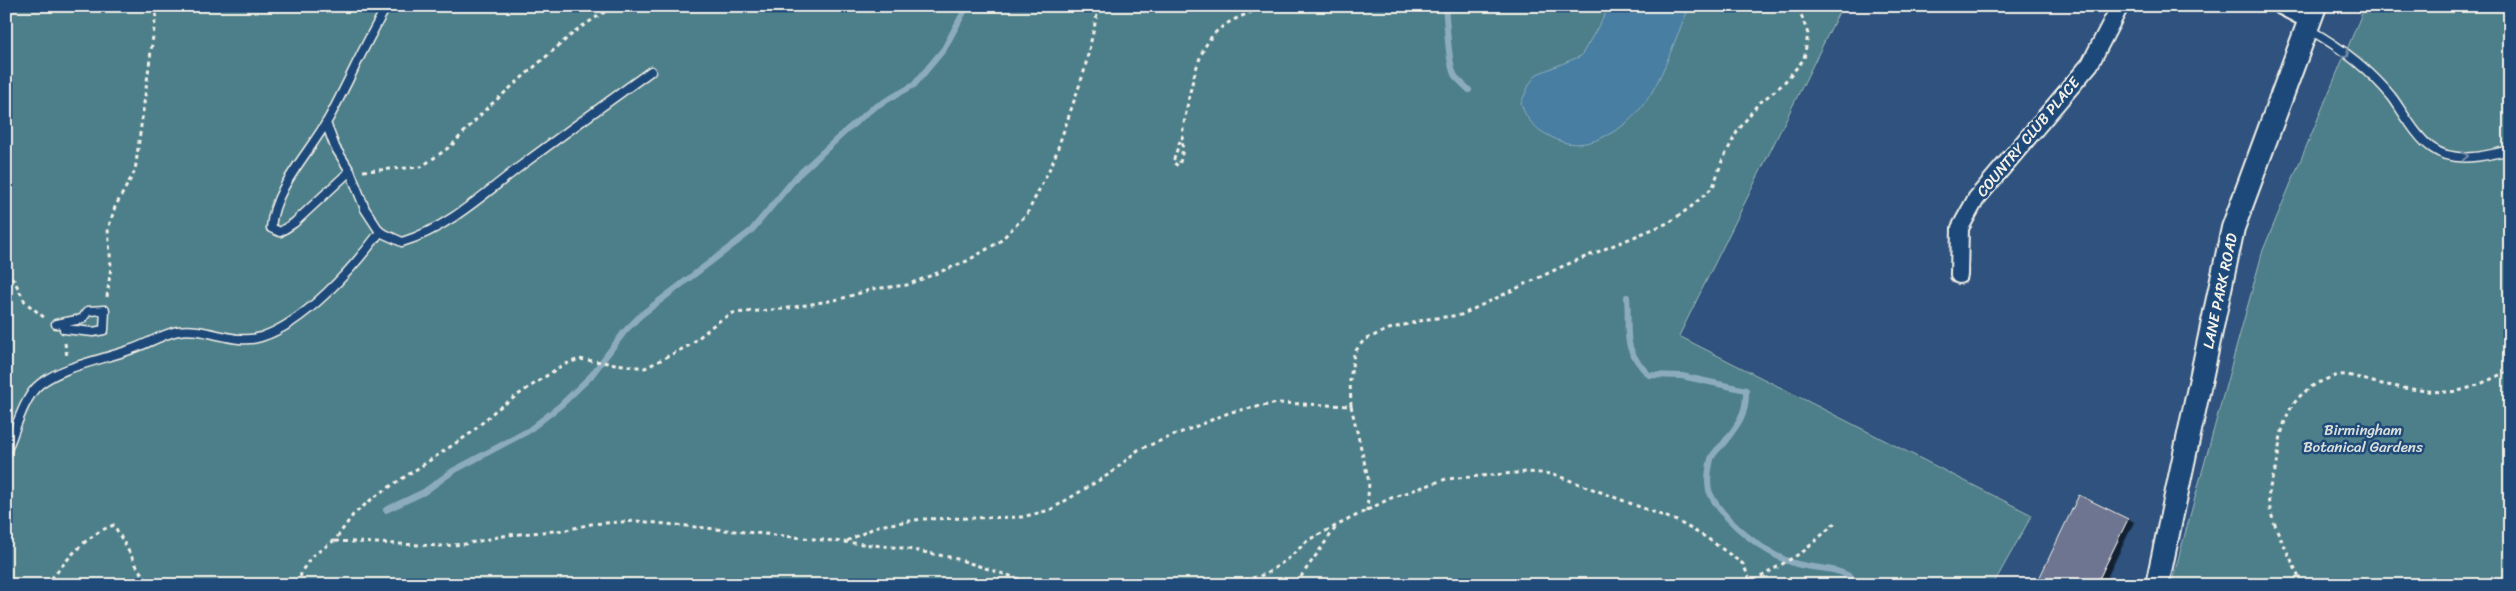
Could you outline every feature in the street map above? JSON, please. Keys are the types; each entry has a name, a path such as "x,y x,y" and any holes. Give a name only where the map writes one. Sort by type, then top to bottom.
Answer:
{"street":[{"name":"COUNTRY CLUB PLACE","path":"1959,275 1960,228 1976,199 2090,64 2120,6"},
{"path":"2281,6 2310,18"},
{"name":"LANE PARK ROAD","path":"2157,585 2233,228 2310,18"}],"lane":[{"path":"350,171 294,223 280,232 271,228 272,211 281,192 326,123 348,83 361,51 387,6"},
{"path":"2310,18 2330,41 2370,74 2432,148 2453,157 2484,156 2510,150"},
{"path":"326,123 335,147 350,171 365,208 380,232 402,242 422,236 455,217 570,129 651,71"},
{"path":"6,452 30,397 39,385 68,370 131,350 179,331 219,334 248,339 262,337 288,322 313,304 354,266 380,232"},
{"path":"56,324 82,319 88,311 105,310 104,330 93,332 64,329"}],"path":[{"path":"105,310 110,266 108,229 115,207 135,171 157,6"},
{"path":"350,171 422,167 451,146 487,108 578,29 614,6"},
{"path":"300,585 301,572 312,556 333,541 353,515 373,498 470,433 497,409 561,366 579,359 645,368 664,360 690,345 716,323 733,313 803,306 873,289 907,285 967,261 999,242 1027,214 1053,162 1084,72 1099,6"},
{"path":"1180,140 1173,162 1178,166 1184,156 1183,131 1199,60 1214,34 1231,21 1258,9 1260,6"},
{"path":"1367,511 1369,482 1351,406 1350,380 1354,353 1364,340 1389,329 1428,319 1461,315 1561,266 1670,222 1692,206 1713,187 1722,161 1737,132 1757,105 1782,85 1804,59 1808,34 1798,6"},
{"path":"2301,585 2297,570 2273,524 2268,502 2271,482 2277,464 2280,435 2287,411 2296,399 2308,388 2327,378 2344,374 2382,384 2443,392 2481,384 2510,370"},
{"path":"847,541 878,526 922,519 1022,517 1050,510 1111,473 1138,450 1231,412 1278,403 1351,406"},
{"path":"1229,585 1266,574 1289,558 1308,540 1391,498 1446,479 1526,472 1553,474 1677,522 1707,538 1743,564 1753,583 1804,551 1835,523"},
{"path":"333,541 440,546 465,544 508,535 566,530 591,524 638,521 710,530 847,541 954,558 1038,585"},
{"path":"46,585 72,552 100,530 114,525 139,570 150,585"},
{"path":"1298,585 1302,575 1336,526"}],"green space":[{"path":"6,6 1842,6 1679,336 2032,515 1993,585 6,585"},
{"name":"Birmingham Botanical Gardens","path":"2365,6 2510,6 2510,585 2171,585 2263,250"}],"water":[{"path":"1610,6 1690,6 1657,82 1635,115 1620,128 1596,140 1576,144 1565,143 1547,135 1536,127 1527,117 1521,103 1530,83 1537,74 1581,56"}],"building":[{"path":"2079,495 2128,519 2096,585 2036,585"}],"waterway":[{"path":"386,510 424,492 453,471 528,431 561,405 591,376 625,331 641,315 751,231 797,176 849,128 873,108 914,85 944,49 967,6"},
{"path":"1445,6 1449,53 1453,71 1455,76 1469,90"},
{"path":"1627,297 1628,339 1630,347 1640,365 1649,375 1682,376 1746,390 1745,406 1740,419 1711,459 1708,485 1716,504 1735,526 1773,553 1797,564 1846,574 1852,578 1848,585"}]}
